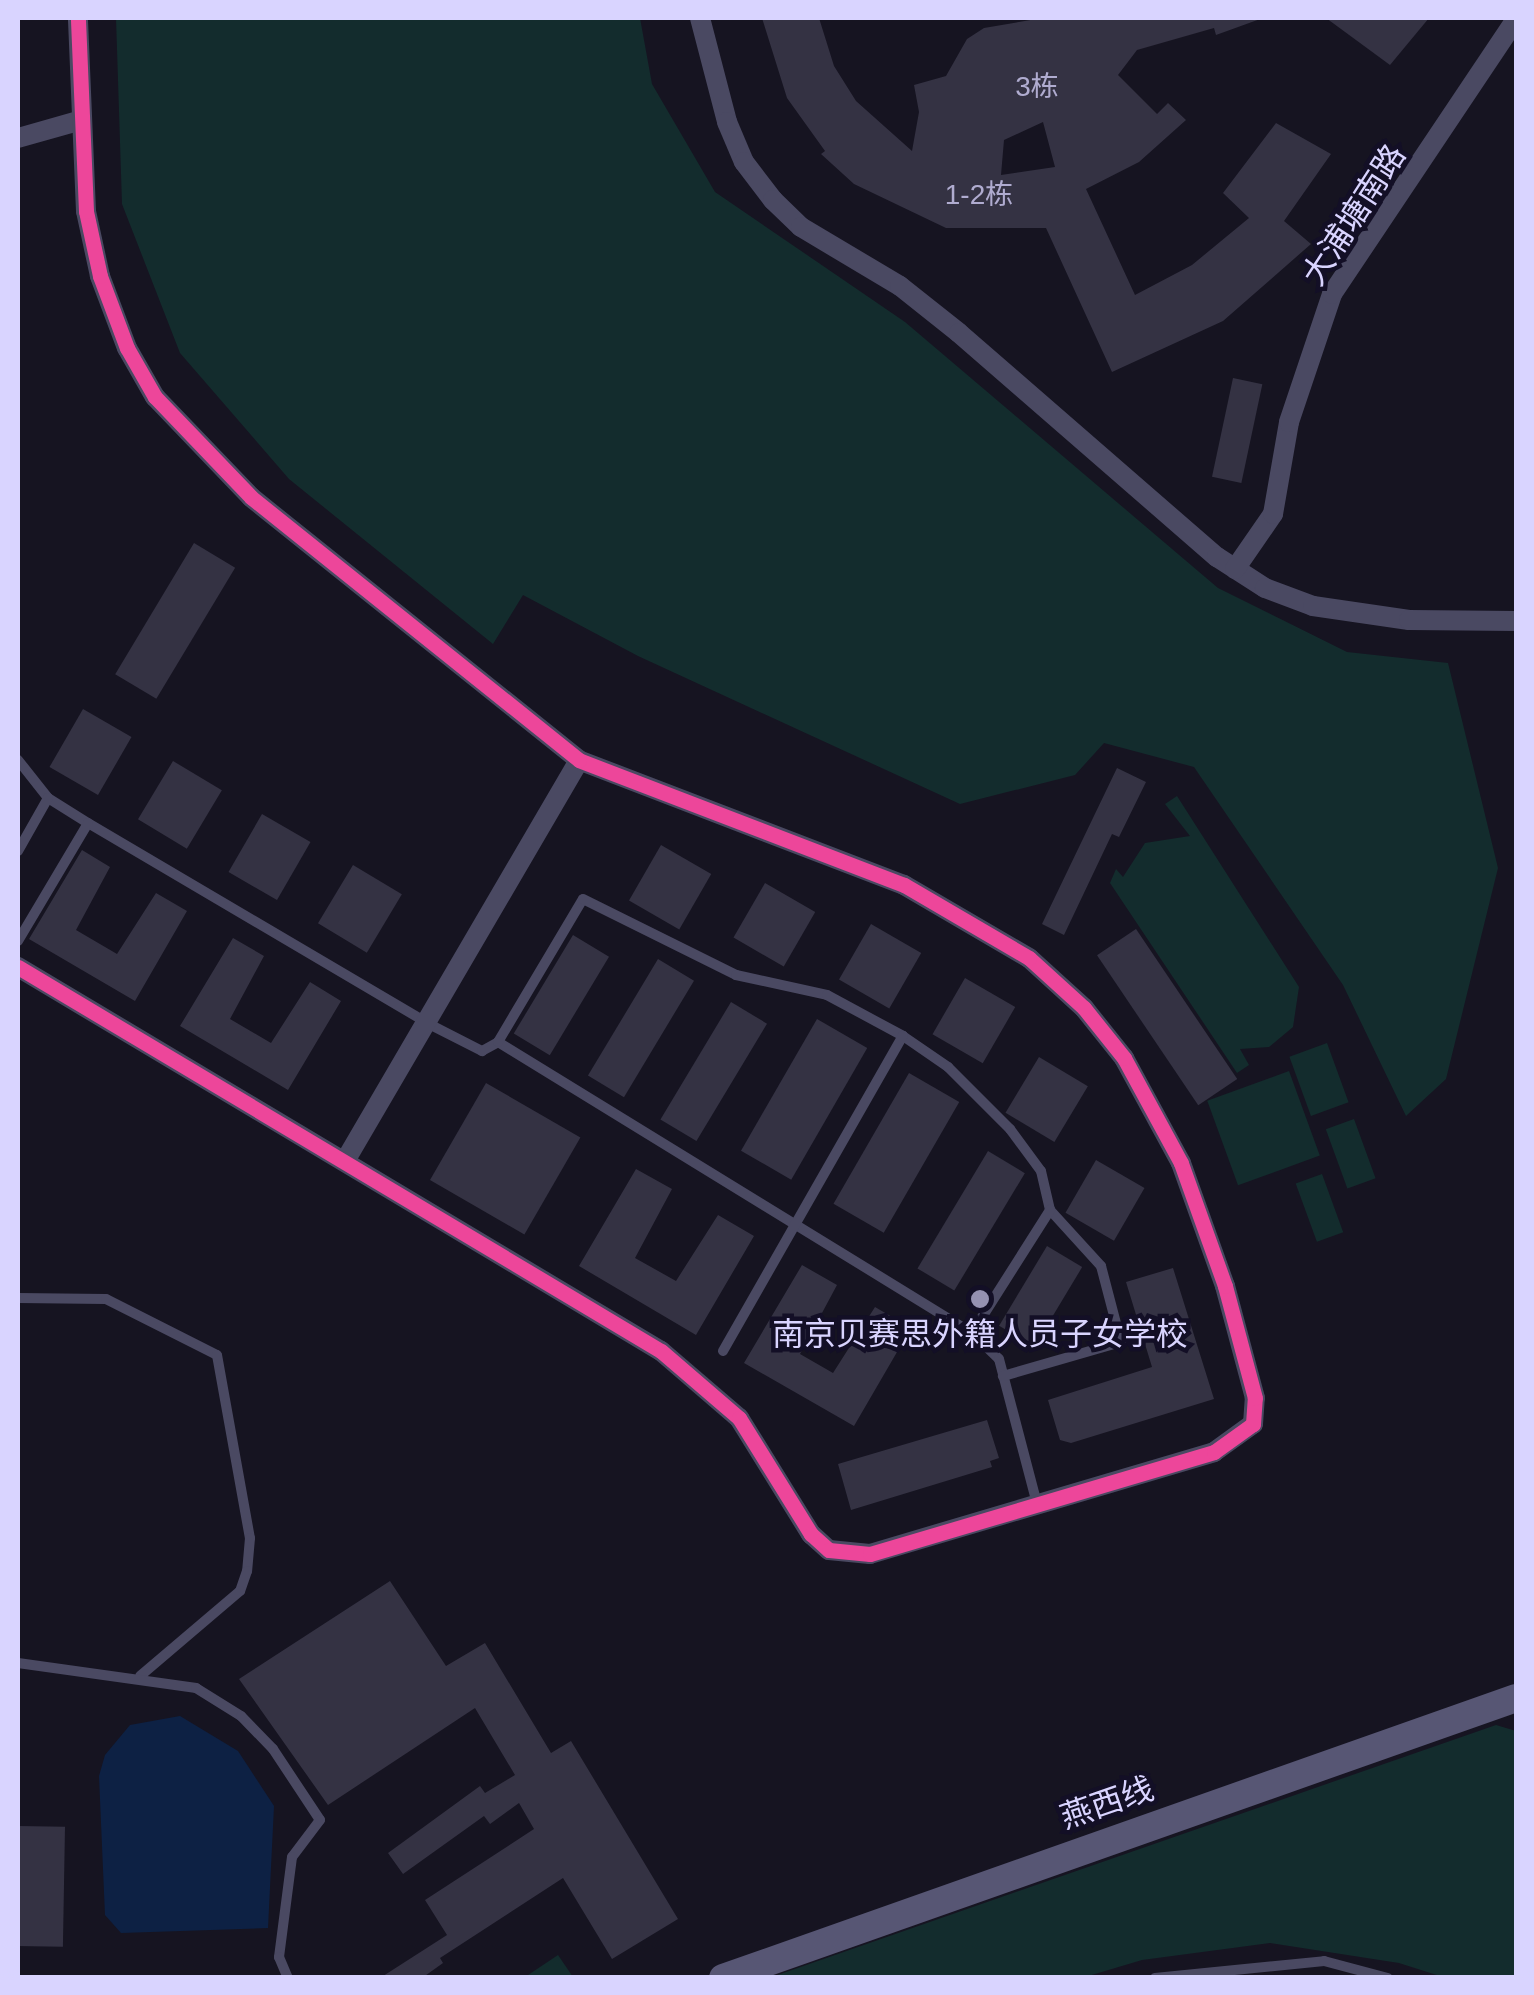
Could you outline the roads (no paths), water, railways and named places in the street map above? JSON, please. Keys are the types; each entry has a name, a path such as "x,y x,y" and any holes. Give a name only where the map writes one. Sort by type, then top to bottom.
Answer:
{"main road":[{"name":"燕西线","path":"723,1978 1516,1698"}],"street":[{"path":"18,967 700,1378 760,1446 811,1534 829,1550 870,1554 1214,1452 1254,1424 1256,1398 1206,1226 1159,1116 1084,1008 1029,958 972,920 904,885 579,760 251,498 156,397 127,348 100,276 78,121 78,18"},
{"path":"700,18 727,122 744,162 773,200 801,227 900,286 959,333 1235,569 1313,606 1408,620 1516,621"},
{"name":"大浦塘南路","path":"1235,569 1255,550 1274,514 1289,422 1332,294 1516,19"},
{"path":"18,138 78,121"},
{"path":"345,1161 579,760"}],"lane":[{"path":"18,760 48,798 427,1024 482,1051 498,1042 584,899 736,975 827,995 903,1036 948,1067 1010,1129 1042,1171 1050,1210 1101,1266 1121,1342 1003,1376"},
{"path":"18,850 48,798"},
{"path":"18,941 88,823"},
{"path":"723,1352 903,1036"},
{"path":"498,1042 972,1333 999,1359 1036,1504"},
{"path":"972,1333 1050,1210"},
{"path":"18,1298 106,1299 217,1355 250,1538 248,1570 240,1592 140,1676"},
{"path":"18,1663 140,1676 203,1690 240,1716 272,1749 320,1820 292,1858 280,1957 288,1978"},
{"path":"1156,1978 1324,1962 1388,1978"}],"water":[{"path":"180,1716 238,1751 274,1806 268,1928 121,1933 105,1915 99,1776 105,1755 130,1725"}],"place":[{"name":"南京贝赛思外籍人员子女学校","path":"980,1299"}]}
